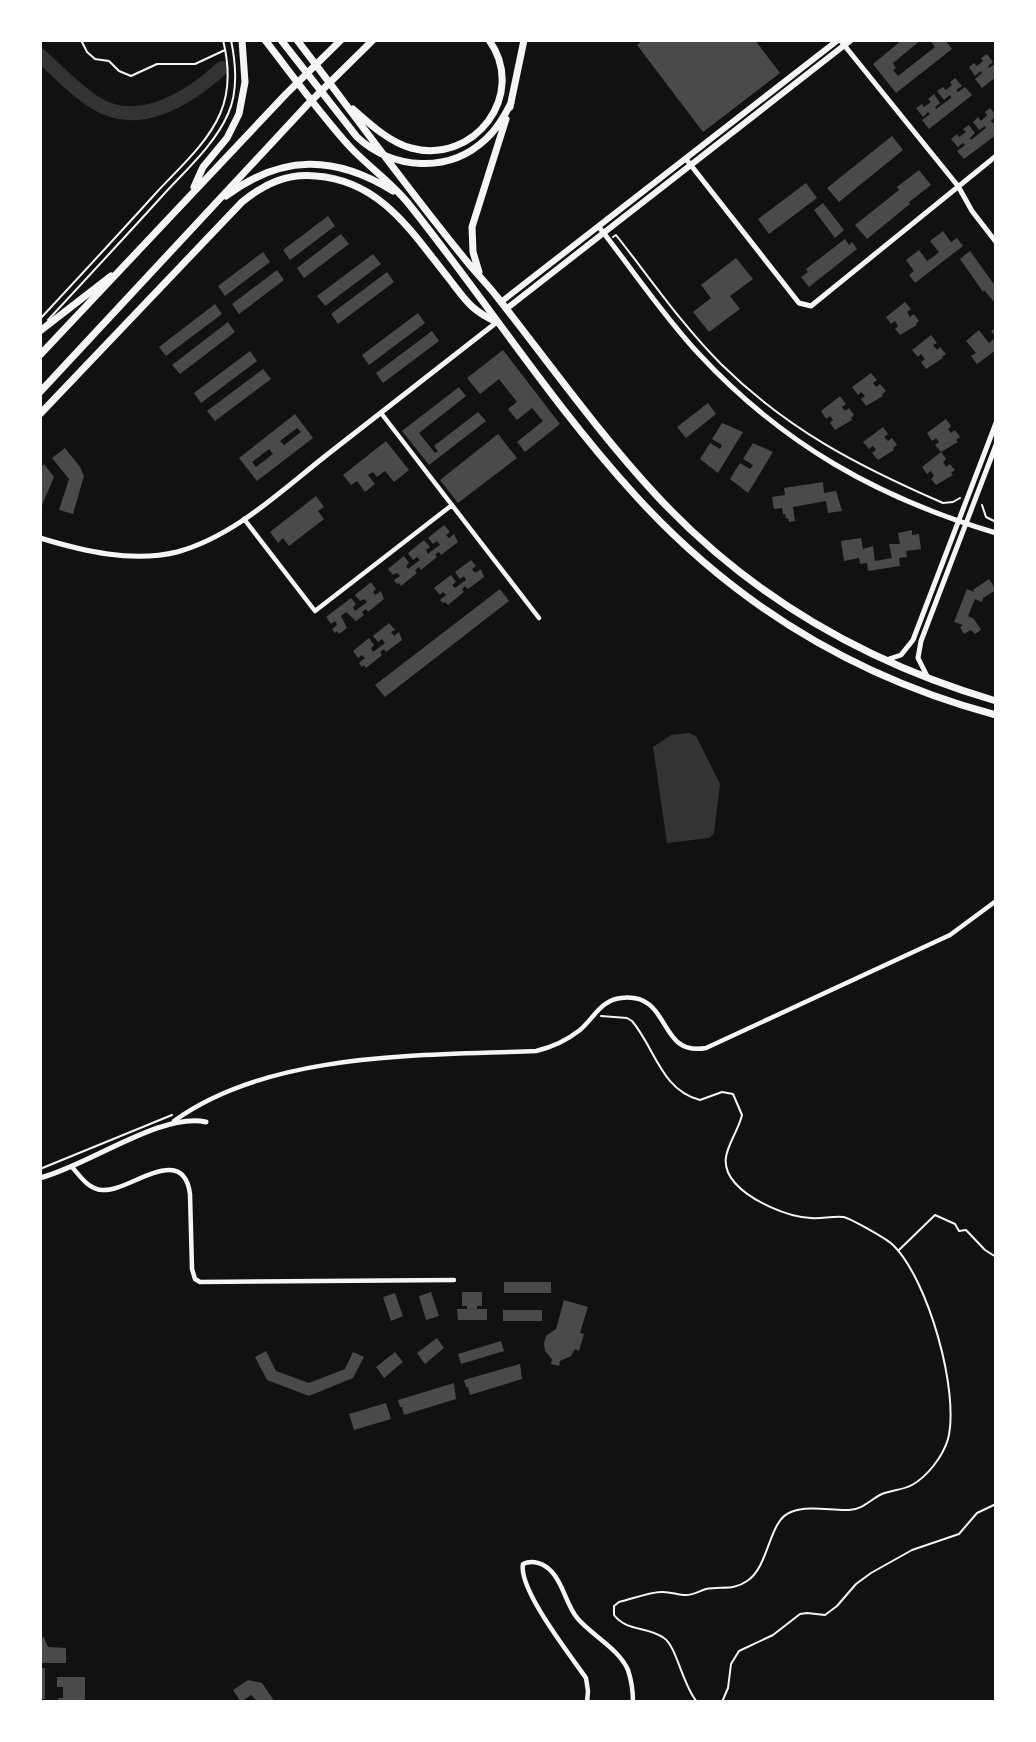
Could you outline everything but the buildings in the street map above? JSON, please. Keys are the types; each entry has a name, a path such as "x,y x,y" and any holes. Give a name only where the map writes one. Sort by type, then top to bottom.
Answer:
{"main road":[{"path":"190,195 203,167 227,138 239,114 245,82 242,40"},
{"path":"265,40 340,134 408,202 497,322 635,495 693,553 774,617 824,648 873,672 941,699 996,715"},
{"path":"281,40 352,131 379,154 393,160 418,164 440,162 465,154 485,141 495,130 511,103"},
{"path":"297,40 373,142 627,463 690,530 786,605 883,661 932,681 996,701"},
{"path":"40,355 341,40"},
{"path":"40,392 207,210 373,40"},
{"path":"345,103 386,136 411,148 435,150 461,143 484,126 499,103 503,90 501,63 489,40"},
{"path":"481,279 472,252 472,227 511,103 524,40"},
{"path":"506,309 686,159 841,42 852,40"},
{"path":"501,302 692,166 841,42"},
{"path":"207,210 260,176 290,165 304,164 343,167 377,182 408,202"},
{"path":"40,414 253,193 279,180 307,175 345,180 363,187 391,209 473,309 497,322"},
{"path":"40,330 122,267"}],"street":[{"path":"841,42 958,186 972,211 996,242"},
{"path":"686,159 799,303 811,306 996,156"},
{"path":"602,230 697,352 739,394 789,436 872,484 911,503 996,533"},
{"path":"40,538 103,553 159,555 177,552 200,543 244,519 497,322"},
{"path":"381,413 539,618"},
{"path":"883,661 901,655 913,640 996,423"},
{"path":"932,681 919,663 919,650 996,445"},
{"path":"244,519 315,611 452,505"},
{"path":"40,1178 72,1167 258,1080 297,1069 423,1056 544,1049 572,1036 610,1000 636,999 648,1003 657,1011 671,1035 683,1048 706,1048 950,935 996,901"},
{"path":"174,1121 206,1122"},
{"path":"72,1167 87,1184 103,1191 160,1171 171,1170 182,1175 188,1183 190,1194 191,1269 195,1279 201,1282 454,1280"},
{"path":"587,1702 586,1678 532,1599 521,1572 523,1564 529,1561 539,1563 552,1571 573,1613 627,1668 633,1702"}],"lane":[{"path":"40,330 208,144 227,116 232,101 234,79 231,40"}],"path":[{"path":"81,40 87,52 95,59 109,61 125,75 131,76 157,64 195,64 225,50"},
{"path":"40,319 211,130 225,99 227,78 223,40"},
{"path":"616,234 694,334 722,364 785,418 838,453 880,475 943,503 960,498"},
{"path":"982,505 986,517 996,523"},
{"path":"594,1014 632,1021 665,1076 685,1094 700,1100 722,1092 733,1094 742,1115 725,1160 730,1176 741,1189 762,1202 794,1215 810,1219 850,1219 888,1240 898,1250 920,1288 937,1337 949,1392 950,1427 947,1441 942,1453 911,1486 880,1495 852,1510 793,1511 784,1516 778,1523 762,1563 750,1580 741,1585 726,1589 706,1589 687,1595 660,1592 619,1602 614,1606 614,1615 621,1623 657,1634 668,1643 687,1688 697,1702"},
{"path":"898,1250 934,1215 955,1224 959,1231 966,1230 985,1250 996,1257"},
{"path":"722,1702 728,1688 731,1664 739,1651 773,1635 800,1614 807,1612 825,1615 871,1573 912,1550 959,1534 977,1513 996,1504"}],"shaded area":[{"path":"689,733 696,736 720,784 714,833 709,838 667,843 653,747 671,735"}],"waterway":[{"path":"40,55 94,102 111,110 128,113 145,112 179,100 222,68"}]}
